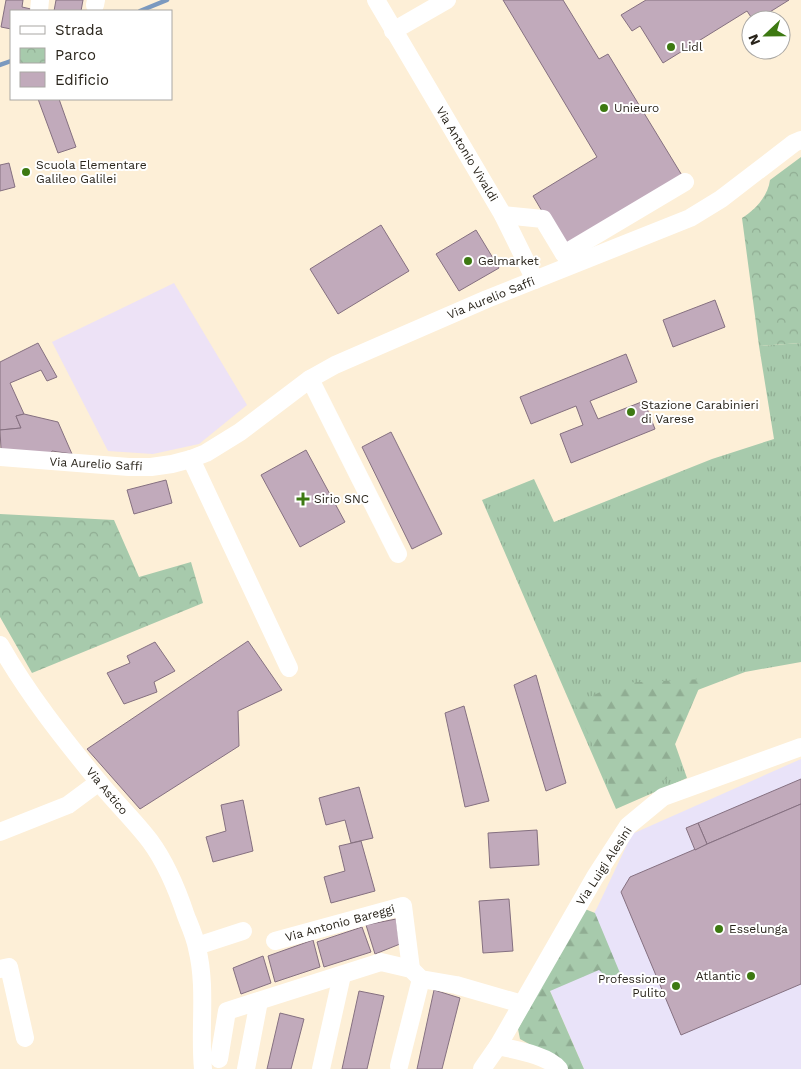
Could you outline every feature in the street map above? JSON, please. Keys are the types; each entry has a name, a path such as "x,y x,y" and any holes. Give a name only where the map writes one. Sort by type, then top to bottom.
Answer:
{"street":[{"name":"Via Antonio Vivaldi","path":"376,0 503,215 535,280"},
{"path":"393,31 447,0"},
{"name":"Via Aurelio Saffi","path":"0,457 107,466 151,467 191,459 206,453 228,440 310,379 334,365 370,348 635,241 704,211 799,139"},
{"path":"503,215 543,219 564,254 685,182"},
{"path":"623,219 635,241"},
{"path":"310,379 398,554"},
{"path":"191,459 289,668"},
{"name":"Via Astico","path":"0,646 15,672 46,715 99,782 149,839 175,884 197,946 202,969 201,1052 203,1069"},
{"name":"Via Luigi Alesini","path":"482,1069 498,1046 595,877 628,826 663,797 801,747"},
{"path":"0,832 68,805 99,782"},
{"name":"Via Antonio Bareggi","path":"275,941 403,906 416,974 399,1066"},
{"path":"197,946 243,932"},
{"path":"220,1059 228,1011 381,962 416,974 522,1004"},
{"path":"0,969 9,967 25,1038"},
{"path":"321,1069 342,975"},
{"path":"246,1069 259,1001"},
{"path":"498,1046 535,1055 556,1065 559,1069"}],"shaded area":[{"path":"174,283 247,405 199,444 153,454 108,451 52,342"},
{"path":"801,759 801,1069 584,1069 550,991 597,908 632,834"}],"green space":[{"path":"801,157 801,343 759,346 742,218 760,202 767,192 770,180"},
{"path":"801,343 801,662 745,672 661,704 687,778 616,809 482,500 534,479 554,522 712,459 774,439 759,346"},
{"path":"0,514 114,520 139,577 191,562 203,603 32,673 0,617"},
{"path":"703,679 673,749 674,775 617,802 575,704 619,683"},
{"path":"585,909 595,913 620,973 607,978 599,970 550,991 584,1069 568,1069 560,1061 520,1039 518,1029"}],"building":[{"path":"6,0 23,0 22,7 31,9 10,10 10,29 1,27"},
{"path":"56,0 83,0 81,10 54,10"},
{"name":"Unieuro","path":"503,0 563,0 599,59 608,54 683,177 565,250 533,196 597,157"},
{"name":"Lidl","path":"646,0 789,0 773,10 741,10 741,15 663,63 640,26 632,31 621,15"},
{"path":"38,100 59,100 76,147 58,153"},
{"path":"9,163 15,187 0,191 0,165"},
{"path":"381,225 409,271 338,314 310,269"},
{"name":"Gelmarket","path":"476,230 499,268 459,291 436,254"},
{"path":"715,300 725,327 673,347 663,320"},
{"path":"38,343 57,377 47,381 41,370 10,383 24,414 16,416 21,428 0,430 0,362"},
{"name":"Stazione Carabinieri di Varese","path":"626,354 637,382 590,401 598,419 644,401 655,429 571,463 560,434 583,425 576,406 531,424 520,397"},
{"path":"24,414 58,422 72,454 52,451 50,456 1,449 0,430 21,428 16,416"},
{"path":"391,432 442,534 412,549 362,447"},
{"name":"Sirio SNC","path":"306,450 345,522 300,547 261,475"},
{"path":"166,480 172,503 134,514 127,490"},
{"path":"248,641 282,690 238,711 239,746 140,809 87,749"},
{"path":"155,642 175,671 154,682 157,692 124,704 107,673 130,663 127,656"},
{"path":"536,675 566,783 546,791 514,685"},
{"path":"464,706 489,801 465,807 445,713"},
{"path":"801,779 801,804 707,844 698,823"},
{"path":"359,787 373,838 351,843 345,820 326,825 319,798"},
{"path":"243,800 253,851 213,862 206,837 226,831 221,805"},
{"name":"Esselunga","path":"801,804 801,984 681,1035 621,892 630,877"},
{"path":"698,823 707,844 695,850 686,828"},
{"path":"537,830 539,865 490,868 488,833"},
{"path":"361,841 375,891 331,903 324,877 345,871 339,846"},
{"path":"509,899 513,951 483,953 479,901"},
{"path":"396,919 400,944 375,954 366,925"},
{"path":"362,927 371,952 324,967 317,942"},
{"path":"313,940 320,967 275,982 268,956"},
{"path":"263,956 271,983 241,994 233,968"},
{"path":"434,990 460,998 442,1069 417,1069"},
{"path":"359,991 384,996 367,1069 342,1069"},
{"path":"280,1013 304,1019 291,1069 267,1069"}],"waterway":[{"path":"142,10 167,0"},
{"path":"0,65 10,61"}],"place":[{"name":"Lidl","path":"671,47"},
{"name":"Unieuro","path":"604,108"},
{"name":"Scuola Elementare Galileo Galilei","path":"26,172"},
{"name":"Gelmarket","path":"468,261"},
{"name":"Stazione Carabinieri di Varese","path":"631,412"},
{"name":"Sirio SNC","path":"303,499"},
{"name":"Esselunga","path":"719,929"},
{"name":"Atlantic","path":"751,976"},
{"name":"Professione Pulito","path":"676,986"}]}
